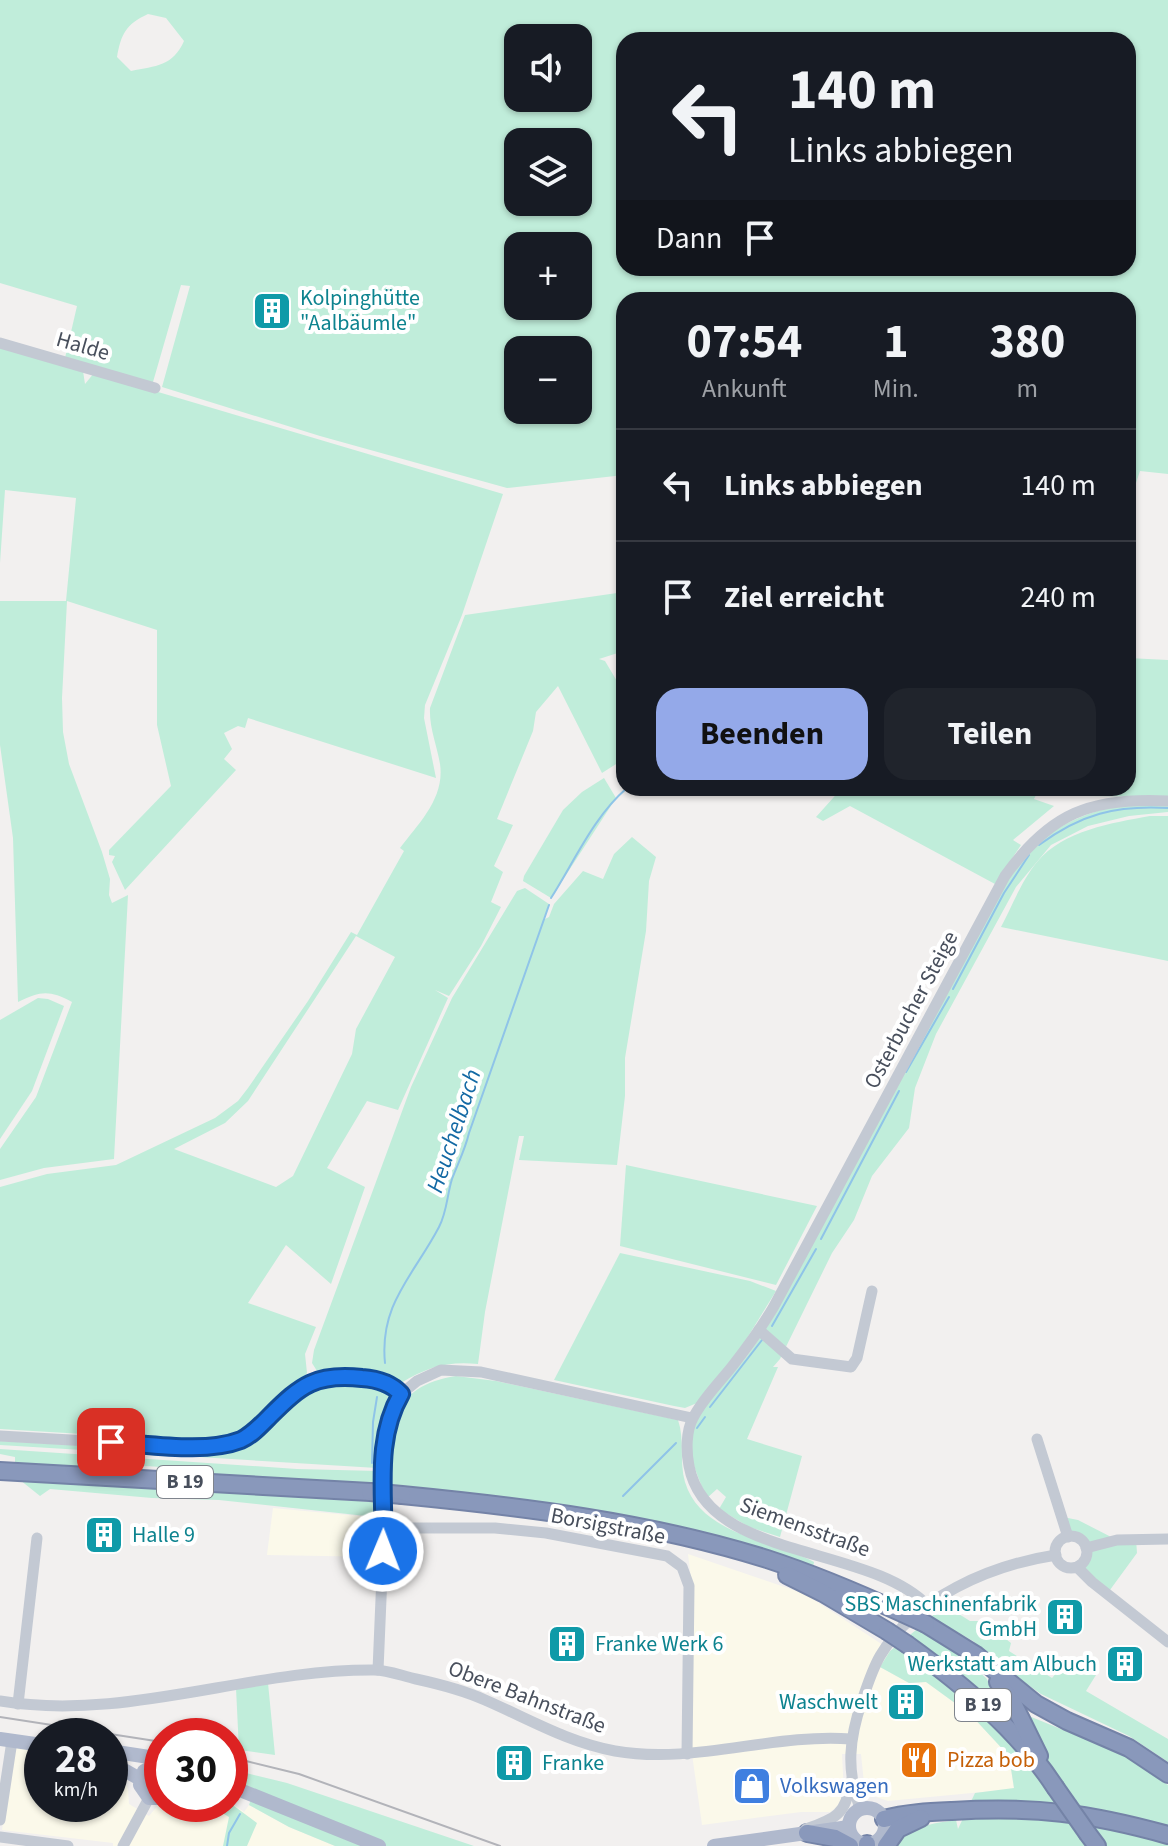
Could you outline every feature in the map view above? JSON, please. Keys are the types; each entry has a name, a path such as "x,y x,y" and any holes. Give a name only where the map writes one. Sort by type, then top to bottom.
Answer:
{"highway":[{"name":"B 19","path":"0,1471 402,1495 551,1512 708,1543 822,1578 926,1624 976,1655 1036,1704 1057,1717 1129,1748 1168,1774"},
{"name":"B 19","path":"708,1543 804,1583 908,1645 983,1706 1051,1781 1093,1840"},
{"name":"B 19","path":"976,1655 1014,1705 1051,1781"},
{"path":"884,1819 1027,1808 1110,1819 1168,1835"},
{"path":"886,1846 905,1825 944,1812"},
{"path":"807,1833 861,1845"}],"main road":[{"path":"248,1793 379,1846"},
{"path":"248,1798 288,1810"},
{"path":"860,1808 877,1810 884,1819 885,1828 876,1842 861,1845 849,1827 851,1816 860,1808"},
{"path":"714,1846 849,1827"}],"street":[{"name":"Halde","path":"0,343 155,388"},
{"name":"Osterbucher Steige","path":"692,1418 759,1330 1005,876 1025,848 1055,823 1095,805 1120,800 1168,801"},
{"path":"759,1330 792,1359 851,1367 857,1358 872,1291"},
{"path":"378,1670 385,1436 391,1411 401,1394 417,1381 441,1370 468,1370 692,1418"},
{"path":"0,1436 194,1447 243,1439 293,1393 327,1376 371,1379 395,1387 401,1394"},
{"name":"Siemensstraße","path":"692,1418 687,1457 690,1475 705,1502 716,1513 752,1533 899,1583 928,1606"},
{"path":"1037,1439 1068,1537"},
{"name":"Borsigstraße","path":"384,1528 495,1528 546,1533 667,1556 682,1567 689,1586 687,1754"},
{"path":"1077,1567 1085,1559 1086,1548 1080,1539 1068,1537 1058,1544 1056,1555 1063,1566 1077,1567 1168,1642"},
{"path":"18,1704 37,1538"},
{"path":"1086,1548 1117,1540 1168,1539"},
{"path":"786,1835 826,1822 838,1814 847,1800 851,1777 851,1739 871,1675 882,1653 907,1624 946,1594 1002,1568 1023,1560 1056,1555"},
{"name":"Obere Bahnstraße","path":"0,1701 50,1707 85,1705 196,1692 310,1672 378,1670 458,1689 555,1733 597,1747 641,1754 687,1754 823,1738 851,1739"},
{"path":"0,1820 6,1740"},
{"path":"851,1777 860,1808"},
{"path":"123,1846 144,1814"},
{"path":"0,1837 68,1846"}],"shaded area":[{"path":"273,1508 380,1518 381,1557 267,1555"},
{"path":"688,1554 805,1594 880,1643 890,1651 880,1667 909,1683 926,1682 970,1714 1009,1756 1014,1789 888,1801 865,1793 861,1754 842,1754 844,1793 839,1805 830,1812 801,1812 702,1825 691,1747 692,1586"},
{"path":"14,1747 24,1749 24,1822 128,1822 128,1789 129,1804 144,1813 144,1822 248,1822 249,1805 289,1827 335,1846 113,1846 113,1843 2,1830"}],"green space":[{"path":"0,0 1168,0 1168,474 1140,471 1136,483 1136,292 616,292 616,476 507,488 320,436 162,387 190,286 181,285 153,382 146,383 65,358 77,306 0,283","holes":["148,14 166,18 184,41 180,49 175,56 156,66 131,71 117,57 126,31"]},
{"path":"0,346 83,371 85,384 94,373 503,494 462,615 425,705 424,718 436,778 248,718 245,728 238,726 224,733 232,749 224,759 236,770 125,890 112,862 115,856 109,855 109,850 171,786 157,725 157,630 67,601 62,698 63,732 69,764 102,852 110,879 112,903 128,895 114,1159 44,1168 0,1180 0,1149 36,1097 72,1002 45,993 18,1002 13,838 0,745 0,601 66,601 76,498 5,490 0,563"},
{"path":"616,593 616,654 599,659 605,661 616,680 616,764 602,773 558,686 536,712 533,731 497,819 513,825 494,866 503,872 491,902 501,907 481,946 449,996 435,990 448,998 398,1110 367,1101 327,1168 365,1187 331,1284 286,1245 248,1303 316,1327 305,1354 307,1373 251,1425 232,1437 199,1441 0,1429 0,1187 47,1174 116,1165 215,1118 238,1101 308,1001 351,932 357,935 404,851 400,848 435,799 439,788 440,764 430,708 465,615","holes":["356,936 395,957 356,1029 352,1054 293,1176 276,1187 174,1149 225,1123 248,1101"]},
{"path":"1136,658 1168,660 1168,797 1087,796 1136,796"},
{"path":"604,778 616,798 551,898 523,881 524,876 563,810 582,792"},
{"path":"835,796 1036,796 1034,799 1054,806 1013,840 1021,845 995,884 850,806 823,821 816,817"},
{"path":"1121,804 1168,805 1168,812 1129,816 1088,826 1051,845 1016,887 936,1034 915,1088 909,1128 872,1176 854,1220 832,1253 780,1359 773,1367 778,1367 747,1439 802,1456 780,1537 749,1527 719,1509 726,1497 717,1489 707,1498 692,1454 691,1439 697,1419 748,1355 774,1316 1012,873 1035,846 1059,828 1088,814"},
{"path":"1150,816 1168,816 1168,961 1001,927 1027,877 1048,851 1089,830"},
{"path":"632,837 656,857 649,881 646,931 625,1058 625,1096 617,1165 519,1160 524,1136 519,1136 478,1364 438,1366 401,1383 360,1371 317,1371 312,1363 314,1350 411,1087 452,998 517,891 525,888 549,904 543,920 549,917 554,904 583,871 603,879 614,854"},
{"path":"38,998 64,1006 32,1091 0,1139 0,1020"},
{"path":"626,1165 817,1206 776,1285 620,1246"},
{"path":"620,1253 750,1281 776,1291 741,1348 697,1403 685,1408 554,1380"},
{"path":"456,1376 496,1381 678,1420 685,1482 693,1500 722,1525 814,1562 813,1568 678,1527 534,1502 388,1484 393,1428 406,1400 434,1381"},
{"path":"335,1383 376,1386 391,1393 380,1429 377,1468 0,1445 0,1441 213,1453 249,1442 310,1390"},
{"path":"0,1449 297,1469 378,1471 376,1484 259,1479 246,1475 238,1478 152,1466 104,1470 15,1463 15,1457 0,1454"},
{"path":"20,1480 373,1502 375,1517 219,1500 50,1489 40,1496"},
{"path":"1063,1517 1078,1520 1117,1540 1136,1539 1137,1553 1107,1594 1077,1567 1085,1559 1086,1548 1080,1539 1068,1537"},
{"path":"941,1608 954,1611 970,1621 983,1621 1011,1643 1009,1651 1052,1678 1069,1658 1096,1675 1086,1691 1168,1739 1168,1762 1129,1736 1041,1694 1001,1666 973,1641 931,1617"},
{"path":"916,1630 956,1652 986,1678 1004,1706 1120,1753 1168,1785 1168,1846 895,1846 908,1834 930,1824 956,1820 958,1829 975,1793 1014,1788 1009,1756 970,1714 926,1682 909,1683 880,1667 890,1651"},
{"path":"268,1683 275,1755 248,1751 248,1718 237,1718 236,1688"},
{"path":"248,1773 287,1783 474,1846 335,1846 289,1827 249,1805 254,1790 248,1788"},
{"path":"248,1816 257,1823 247,1846 223,1846 228,1822 248,1822"}],"waterway":[{"name":"Heuchelbach","path":"551,898 604,812 618,796"},
{"path":"1039,845 1054,834 1100,814 1132,808 1168,808"},
{"path":"953,989 1004,893 1029,855"},
{"name":"Heuchelbach","path":"385,1363 387,1324 393,1307 442,1221 452,1179 549,905"},
{"path":"906,1072 949,997"},
{"path":"821,1239 899,1091"},
{"path":"772,1326 816,1249"},
{"path":"710,1407 762,1340"},
{"name":"Heuchelbach","path":"372,1463 377,1397"},
{"path":"697,1428 705,1417"},
{"path":"623,1496 676,1443"},
{"name":"Heuchelbach","path":"227,1846 235,1822"}],"railway":[{"path":"0,1717 144,1739"},
{"path":"248,1761 299,1774 500,1846"}],"place":[{"name":"Kolpinghütte \"Aalbäumle\"","path":"272,311"},
{"name":"Halle 9","path":"104,1535"},
{"name":"SBS Maschinenfabrik GmbH","path":"1065,1617"},
{"name":"Franke Werk 6","path":"567,1644"},
{"name":"Werkstatt am Albuch","path":"1125,1664"},
{"name":"Waschwelt","path":"906,1702"},
{"name":"Pizza bob","path":"919,1760"},
{"name":"Franke","path":"514,1763"},
{"name":"Volkswagen","path":"752,1786"}],"route":[{"path":"111,1442 194,1447 227,1443 243,1439 257,1429 293,1393 313,1381 327,1376 349,1376 386,1383 401,1394 391,1411 385,1436 383,1551"}]}
